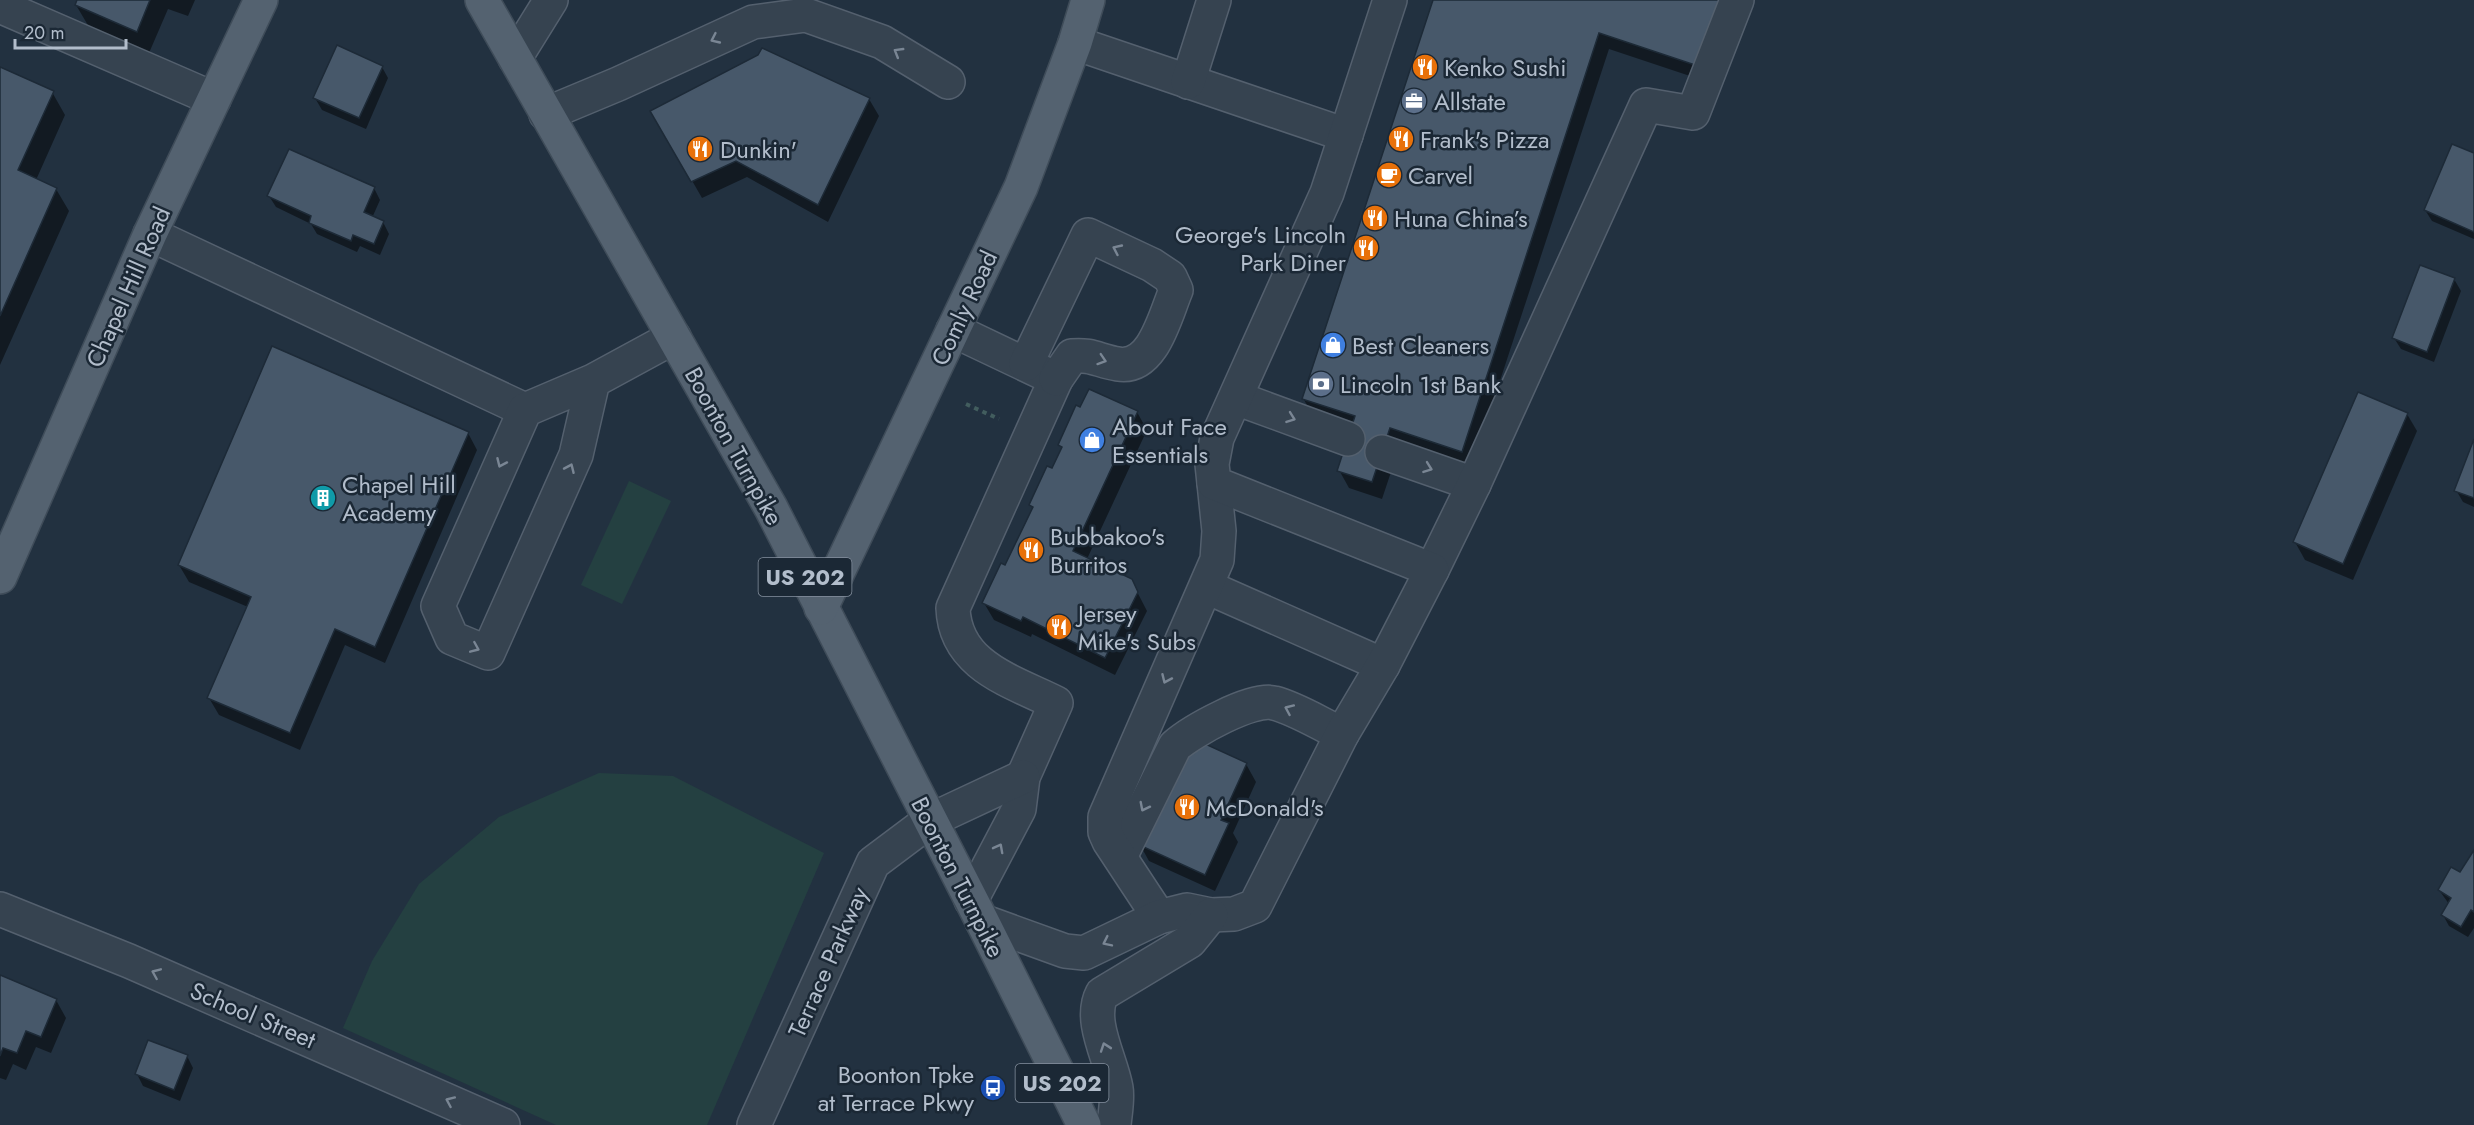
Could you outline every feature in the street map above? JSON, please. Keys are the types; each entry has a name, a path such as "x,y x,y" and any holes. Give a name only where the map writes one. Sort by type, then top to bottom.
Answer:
{"main road":[{"name":"Chapel Hill Road","path":"0,577 8,539 261,0"},
{"name":"Boonton Turnpike","path":"482,0 771,508 929,821 977,910 1083,1125"},
{"name":"Comly Road","path":"821,608 1021,187 1075,43 1088,0"}],"street":[{"path":"515,58 551,0"},
{"path":"1188,82 1214,0"},
{"path":"1159,917 1105,832 1105,817 1217,560 1218,531 1212,464 1217,438 1327,193 1390,0"},
{"path":"1026,364 1088,235 1152,265 1170,277 1176,290 1149,352 1137,363 1124,365 1108,363 1086,354 1072,356 1056,379 952,608 953,625 960,640 973,657 988,670 1056,703 1023,777 1019,809 977,910 1065,951 1084,953 1159,917 1187,910 1211,915 1234,914 1255,906 1342,734 1383,665 1474,484 1646,105 1693,113 1737,0"},
{"path":"0,6 214,99"},
{"path":"546,114 618,84 753,22 806,15 882,42 948,82"},
{"path":"1075,43 1346,135"},
{"path":"150,234 525,410"},
{"path":"953,330 1056,379"},
{"path":"593,381 576,455 488,653 452,638 438,606 525,410 593,381 674,337"},
{"path":"1236,398 1348,439"},
{"path":"1382,452 1474,484"},
{"path":"1214,483 1432,570"},
{"path":"1207,587 1383,665"},
{"path":"1120,856 1175,746 1188,735 1258,702 1274,703 1342,734"},
{"name":"Terrace Parkway","path":"753,1125 873,862 929,821 1023,777"},
{"name":"School Street","path":"0,909 129,961 503,1125"},
{"path":"1114,1125 1116,1091 1100,1031 1096,1005 1102,994 1190,941 1211,915"}],"path":[{"path":"966,404 1002,421"}],"green space":[{"path":"629,481 671,501 622,604 581,585"},
{"path":"599,773 673,776 824,853 707,1125 556,1125 343,1028 372,961 419,884 499,817"}],"building":[{"path":"77,0 150,0 137,32 75,5"},
{"path":"1433,0 1720,0 1698,66 1599,33 1462,452 1390,428 1372,482 1337,471 1355,416 1302,399"},
{"path":"337,45 383,66 359,118 313,98"},
{"path":"762,48 870,98 818,205 736,161 691,182 650,111 758,55"},
{"path":"0,67 54,91 18,170 57,188 0,316"},
{"path":"2452,144 2474,153 2474,232 2424,210"},
{"path":"289,149 375,187 364,212 384,221 374,244 353,235 351,241 309,223 311,216 267,196"},
{"path":"2420,265 2455,278 2427,352 2392,338"},
{"name":"Chapel Hill Academy","path":"272,346 469,432 375,647 335,629 290,733 207,698 251,597 178,565"},
{"path":"1089,389 1138,411 1073,551 1132,579 1138,592 1105,658 1023,617 1021,621 982,603 1001,563 1005,565 1033,507 1029,505 1047,466 1052,468 1062,447 1058,445 1076,405 1080,407"},
{"path":"2358,392 2408,413 2343,564 2293,542"},
{"path":"2474,439 2474,498 2454,491"},
{"name":"McDonald's","path":"1201,742 1247,763 1221,820 1229,823 1205,875 1137,844 1191,746"},
{"path":"2474,850 2474,912 2471,910 2461,927 2441,915 2451,898 2438,890 2451,867 2460,872"},
{"path":"0,975 57,999 41,1037 26,1031 17,1053 3,1048 0,1056"},
{"path":"148,1040 188,1055 174,1090 135,1074"}],"place":[{"name":"Kenko Sushi","path":"1425,67"},
{"name":"Allstate","path":"1414,101"},
{"name":"Frank's Pizza","path":"1401,139"},
{"name":"Dunkin'","path":"700,149"},
{"name":"Carvel","path":"1389,175"},
{"name":"Huna China’s","path":"1375,218"},
{"name":"George's Lincoln Park Diner","path":"1366,248"},
{"name":"Best Cleaners","path":"1333,345"},
{"name":"Lincoln 1st Bank","path":"1321,384"},
{"name":"About Face Essentials","path":"1092,440"},
{"name":"Chapel Hill Academy","path":"323,498"},
{"name":"Bubbakoo's Burritos","path":"1031,550"},
{"name":"Jersey Mike's Subs","path":"1059,627"},
{"name":"McDonald's","path":"1187,807"},
{"name":"Boonton Tpke at Terrace Pkwy","path":"993,1088"}]}
